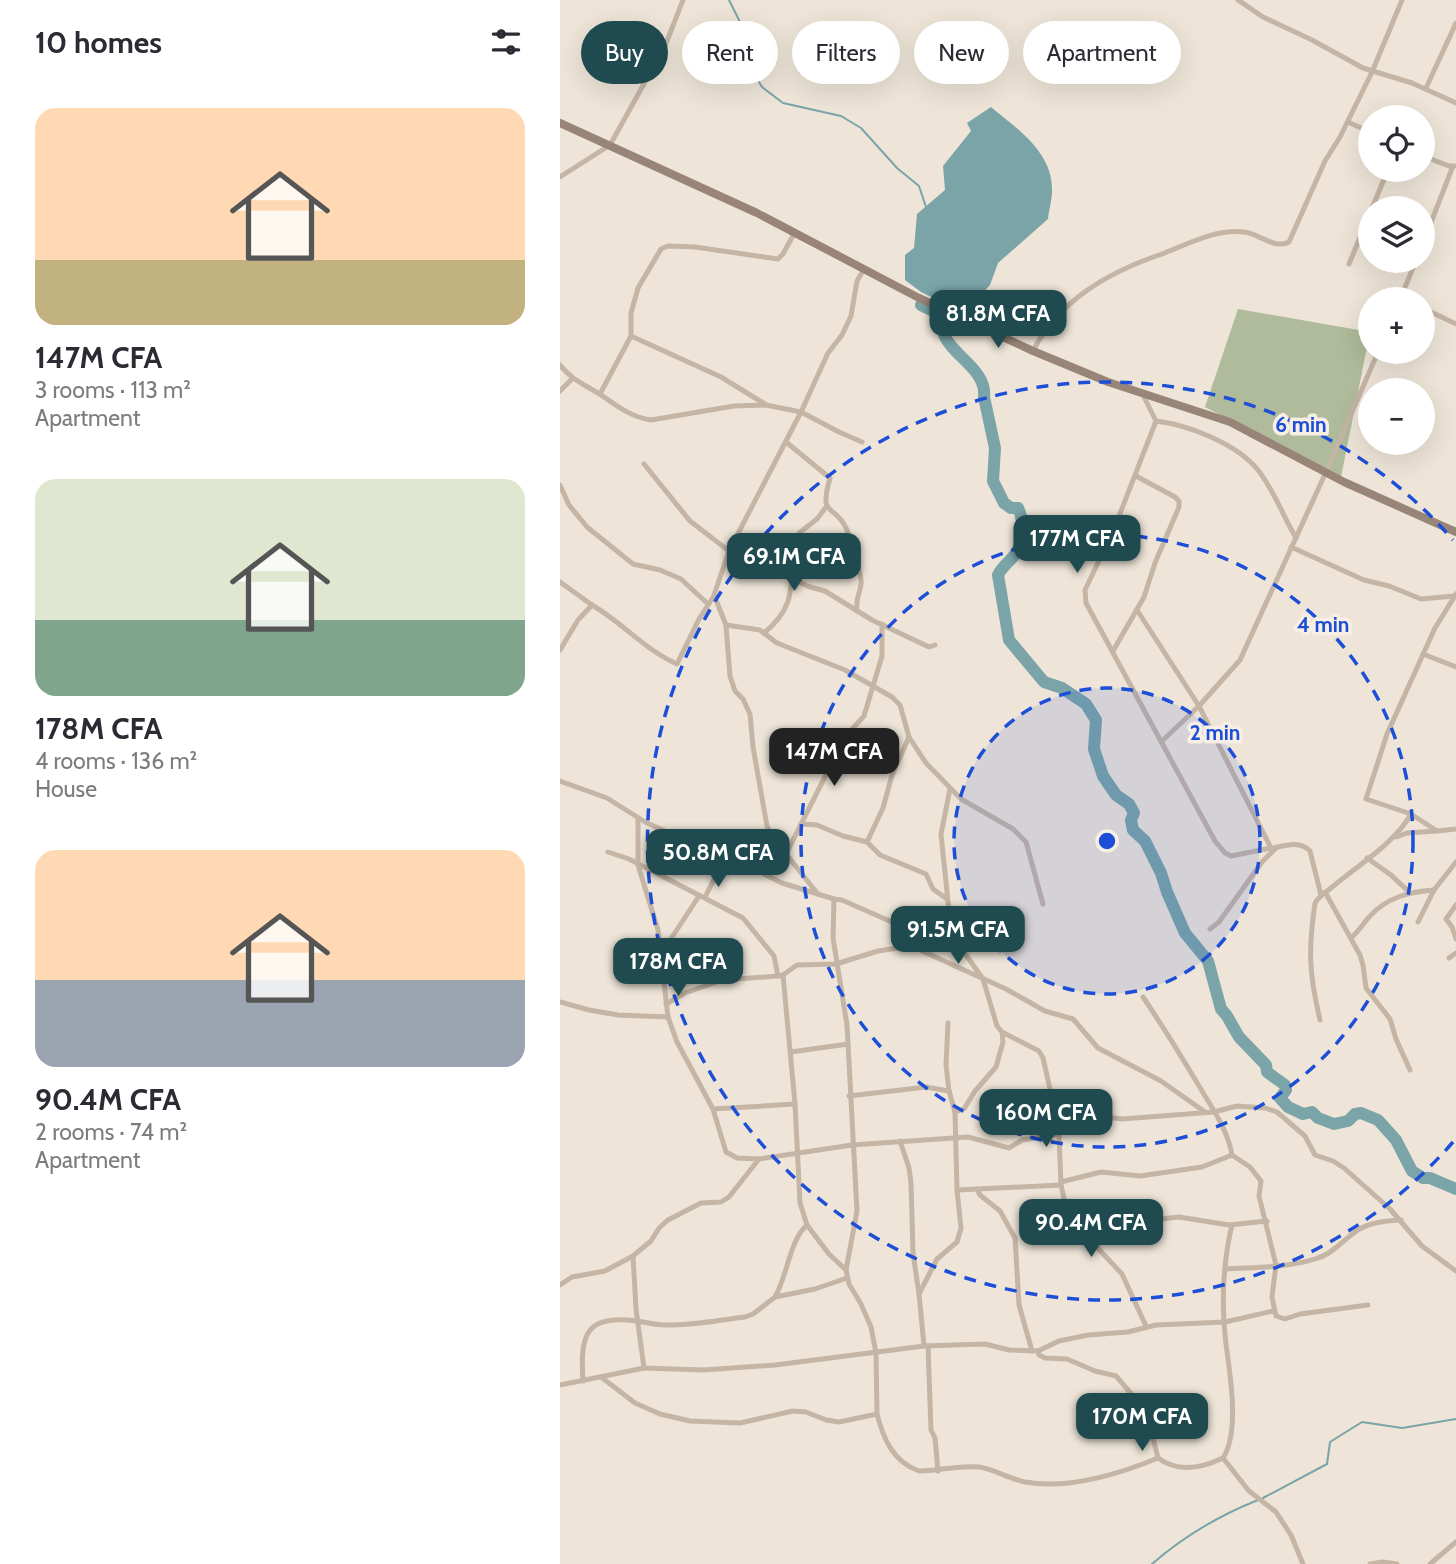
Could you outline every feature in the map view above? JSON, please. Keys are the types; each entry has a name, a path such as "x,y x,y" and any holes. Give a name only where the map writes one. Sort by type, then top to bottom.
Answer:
{"street":[{"path":"560,177 610,145 665,46 683,0"},
{"path":"1238,0 1263,17 1372,72 1426,88 1456,103"},
{"path":"1033,351 1059,312 1085,291 1145,258 1199,239 1230,232 1246,232 1279,245 1289,242 1325,160 1348,122 1372,72 1402,0"},
{"path":"1426,88 1456,23"},
{"path":"1348,122 1358,127"},
{"path":"560,123 795,232 919,298 1033,351 1108,382 1230,422 1326,472 1456,532"},
{"path":"1435,159 1455,165 1435,214"},
{"path":"600,394 631,336 631,313 638,288 661,249 668,246 695,247 778,258 795,232"},
{"path":"1349,264 1358,242"},
{"path":"560,582 619,622 647,648 677,664 714,595 729,551 802,412 828,353 842,335 851,316 857,281 864,270"},
{"path":"1435,314 1456,324"},
{"path":"631,336 721,377 766,405"},
{"path":"1161,741 1199,706 1240,660 1373,364"},
{"path":"560,365 572,379 624,411 651,420 734,406 766,405 802,412 862,442"},
{"path":"560,391 572,379"},
{"path":"1141,392 1156,421 1136,476 1085,590 1086,603 1215,841 1225,853 1235,856 1293,844 1306,847 1310,852 1323,894 1351,938 1363,965 1367,993 1390,1019 1410,1070"},
{"path":"1156,421 1195,431 1234,450 1252,463 1266,482 1296,538"},
{"path":"786,442 830,478 826,507 846,529 861,577 861,586 855,602 857,611"},
{"path":"644,464 690,521 729,551 834,595 857,611 929,647 935,645"},
{"path":"1113,651 1144,597 1179,501 1136,476"},
{"path":"560,485 569,505 587,527 633,564 660,570 681,579 709,604"},
{"path":"764,633 776,624 792,593 794,554 799,533 817,519 826,507"},
{"path":"1291,547 1364,580 1425,600 1455,595"},
{"path":"714,595 726,625 730,676 735,691 743,699 750,714 767,826 774,842 817,892"},
{"path":"1437,831 1411,814 1366,799 1387,734 1435,628 1455,595"},
{"path":"560,650 578,620 592,605"},
{"path":"1137,610 1199,706 1274,848"},
{"path":"786,854 845,737 864,716 882,656 882,624"},
{"path":"726,625 751,627 777,643 845,670 892,697 900,705 909,737 926,763 950,789 972,807 1013,829 1026,842 1043,904"},
{"path":"1423,654 1456,667"},
{"path":"867,842 883,808 892,775 909,737"},
{"path":"560,781 607,798 638,818 689,843 782,883 817,892 910,930 956,941"},
{"path":"950,789 941,834 950,922 956,941 983,979 997,1026 1002,1032 1039,1051 1044,1058 1059,1134 1061,1184 1067,1212 1122,1274 1146,1326"},
{"path":"1393,839 1411,814"},
{"path":"638,818 638,865 652,907 661,954 668,1017 677,1042 713,1109 726,1152 737,1158 760,1159 852,1144 956,1140 968,1137 1009,1148 1022,1140 1059,1134"},
{"path":"801,824 817,825 867,842 880,855 926,874 933,889 947,899"},
{"path":"1320,1020 1309,958 1315,903 1393,839 1407,833 1456,829"},
{"path":"661,954 702,897 729,853 774,842"},
{"path":"1210,929 1219,922 1274,848"},
{"path":"608,852 743,918 774,956 781,976 790,1052 800,1203 807,1225 829,1254 846,1270"},
{"path":"1367,858 1409,892"},
{"path":"1418,922 1434,890 1456,862"},
{"path":"1351,938 1377,909 1395,898 1409,892 1434,890"},
{"path":"834,899 832,920 836,964 847,1026 857,1211 846,1270 847,1278 872,1327 876,1353 877,1414 881,1434 889,1448 909,1468 939,1471 981,1466 1008,1479 1040,1485 1081,1481 1140,1466 1158,1458 1175,1466 1195,1468 1223,1458 1227,1452 1232,1422 1224,1269 1232,1224"},
{"path":"1456,905 1446,919 1456,939"},
{"path":"666,1004 685,993 722,980 781,976 797,965 836,964 878,951 911,946 1045,1011 1073,1019 1098,1048 1161,1081 1205,1112"},
{"path":"1449,958 1456,953"},
{"path":"1143,997 1171,1037 1214,1112 1230,1141 1232,1155 1250,1167 1261,1181 1259,1196 1276,1265 1273,1311 1279,1319 1285,1319 1300,1314 1367,1305"},
{"path":"560,1002 618,1015 668,1017"},
{"path":"919,1294 937,1259 953,1247 960,1236 955,1112 946,1065 948,1023"},
{"path":"955,1112 964,1109 975,1091 996,1067 1003,1042 1002,1032"},
{"path":"790,1052 848,1044"},
{"path":"849,1096 926,1087 949,1091"},
{"path":"713,1109 795,1104"},
{"path":"1055,1111 1122,1119 1214,1112 1237,1106 1265,1108 1277,1112 1305,1136 1315,1155 1344,1168 1401,1220 1422,1246 1456,1271"},
{"path":"900,1142 911,1183 913,1253 926,1346 931,1430 935,1438 939,1471"},
{"path":"957,1190 1061,1184 1101,1172 1140,1176 1202,1167 1232,1155"},
{"path":"560,1285 572,1278 605,1271 634,1256 668,1220 701,1203 716,1204 729,1197 760,1159"},
{"path":"977,1189 980,1195 1000,1211 1015,1238 1019,1305 1035,1351 1045,1358 1067,1359 1118,1377 1135,1398 1151,1430 1158,1458"},
{"path":"1079,1228 1180,1217 1232,1224 1266,1221"},
{"path":"1224,1269 1318,1258 1359,1229 1382,1221 1401,1220"},
{"path":"583,1381 581,1354 590,1331 598,1322 608,1319 667,1325 753,1314 775,1297 786,1275 790,1255 802,1229 807,1225"},
{"path":"634,1256 643,1368"},
{"path":"775,1297 815,1289 847,1278"},
{"path":"560,1385 643,1368 703,1370 801,1362 926,1346 985,1344 1009,1350 1035,1351 1059,1341 1088,1335 1128,1332 1146,1326 1225,1322 1273,1311"},
{"path":"601,1377 635,1403 660,1414 690,1422 740,1423 793,1411 839,1422 877,1414"},
{"path":"1223,1458 1249,1491 1276,1512 1291,1535 1303,1564"},
{"path":"1430,1564 1456,1542"},
{"path":"1370,1564 1397,1564"}],"green space":[{"path":"1238,309 1358,330 1358,364 1364,364 1361,378 1358,378 1358,392 1341,477 1205,407"}],"water":[{"path":"991,107 1032,143 1047,165 1052,191 1048,219 998,263 990,285 977,299 952,307 921,292 905,280 905,255 914,248 917,214 945,190 943,166 971,131 967,123"}],"waterway":[{"path":"729,0 739,20 748,63 762,87 783,103 841,116 861,128 897,168 919,186 926,207"},
{"path":"921,305 942,315 945,337 981,379 995,448 993,481 1004,503 1011,508 1018,508 1020,513 1022,530 1019,548 998,575 1009,640 1044,682 1062,688 1086,704 1096,720 1094,749 1103,776 1116,795 1129,804 1134,813 1131,820 1133,830 1145,841 1185,933 1208,961 1221,1009 1239,1037 1266,1065 1267,1072 1285,1085 1286,1090 1280,1098 1288,1107 1303,1114 1312,1112 1318,1118 1334,1124 1348,1121 1355,1114 1361,1113 1378,1120 1396,1140 1412,1171 1423,1178 1430,1178 1456,1189"},
{"path":"1263,1498 1327,1464 1330,1442 1362,1422 1402,1428 1456,1419"},
{"path":"1152,1564 1176,1544 1202,1528 1258,1500"}]}
